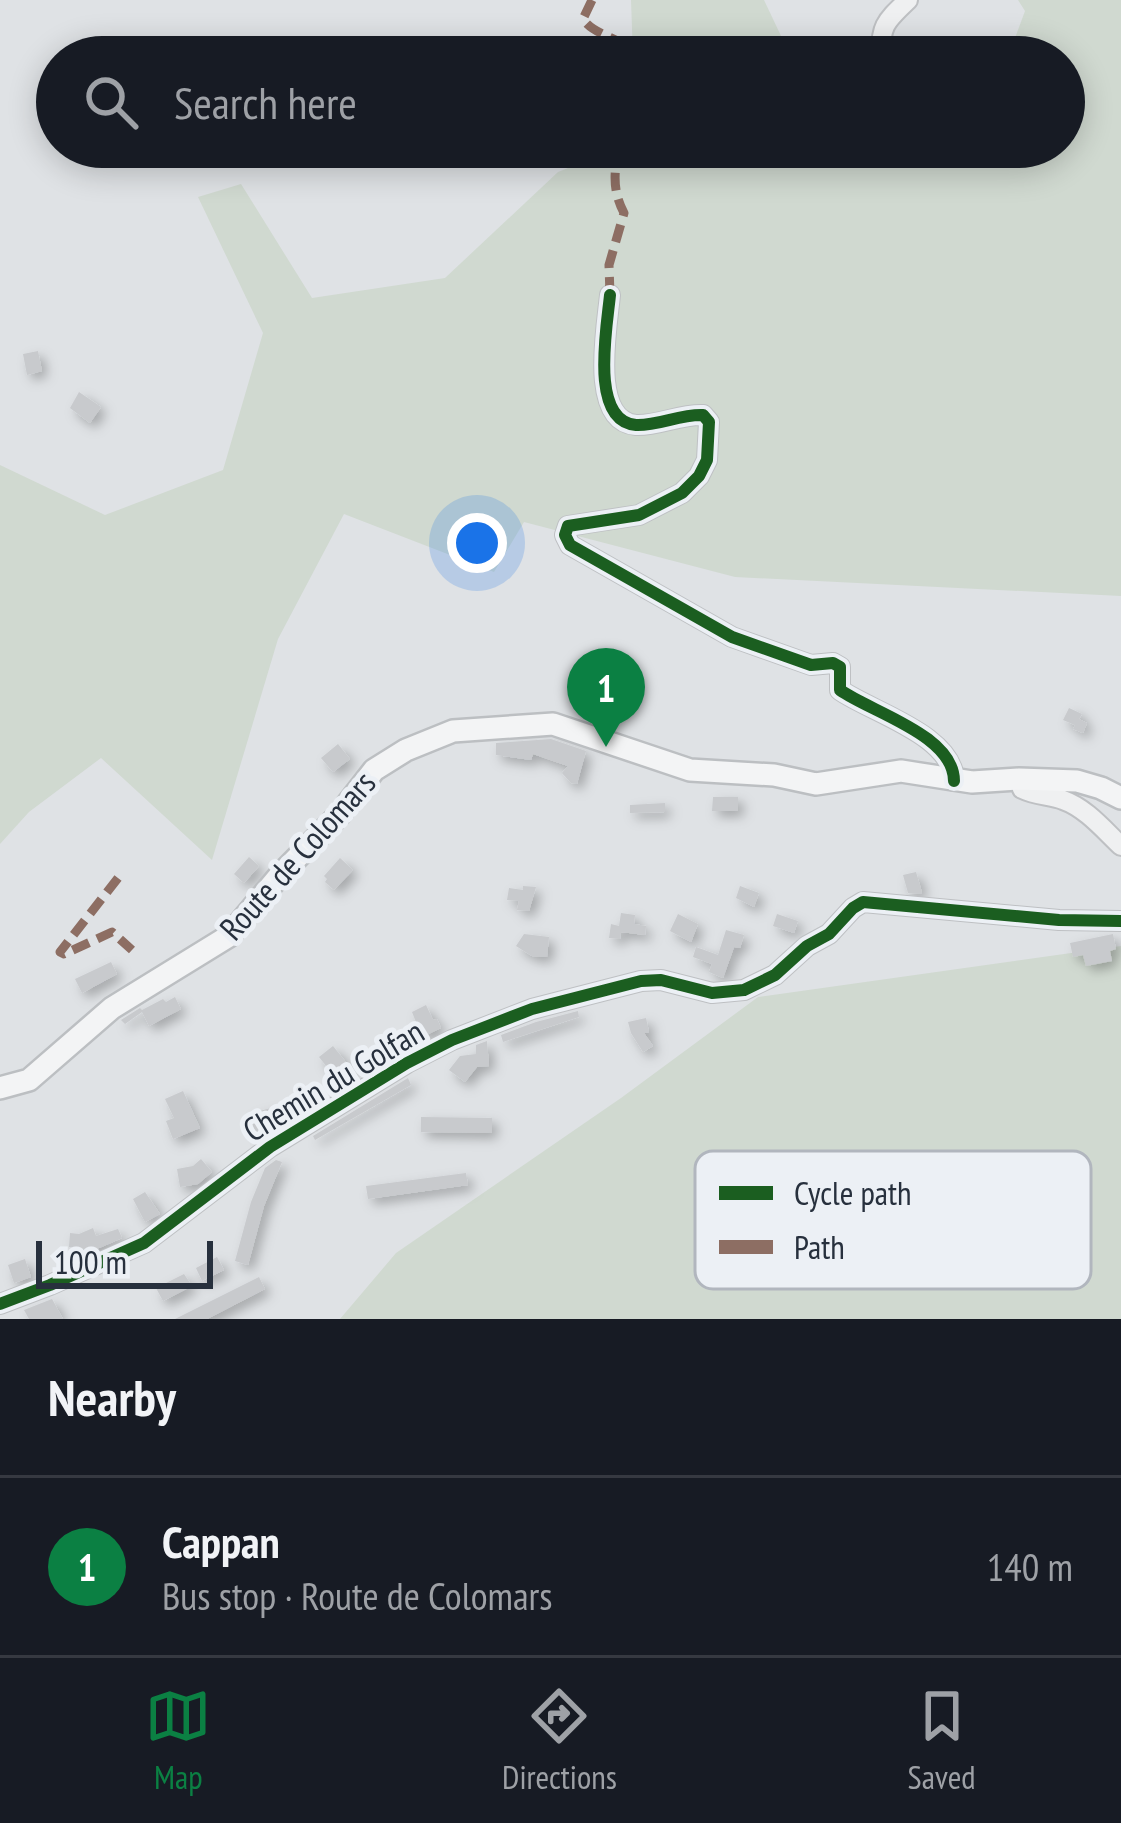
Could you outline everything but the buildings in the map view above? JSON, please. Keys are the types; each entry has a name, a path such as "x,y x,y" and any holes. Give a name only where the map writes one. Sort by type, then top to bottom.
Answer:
{"main road":[{"name":"Route de Colomars","path":"0,1088 29,1080 112,1008 230,936 374,770 439,735 471,728 553,724 698,771 774,775 816,784 901,771 954,781 1077,781 1121,798"}],"street":[{"path":"882,36 886,20 908,0"},
{"path":"610,296 604,383 615,416 642,426 703,415 709,422 707,460 682,493 639,515 568,526 565,535 570,545 733,638 811,665 840,667 840,690 929,739 952,764 954,781"},
{"path":"1019,779 1022,790 1075,805 1121,846"},
{"name":"Chemin du Golfan","path":"0,1304 144,1243 250,1160 312,1120 452,1040 532,1009 653,980 712,993 744,990 775,975 863,902 1121,921"}],"shaded area":[{"path":"631,0 764,0 781,36 632,36"},
{"path":"1018,0 1121,0 1121,596 735,577 524,522 494,572 344,514 278,639 212,860 101,758 29,812 0,844 0,465 105,515 223,470 263,333 198,197 241,184 312,298 445,278 558,172 568,168 1085,168 1085,36 1016,36 1025,11"},
{"path":"1121,946 1121,1319 340,1319 396,1253 758,997"}],"marked path":[{"path":"592,0 583,19 607,36"},
{"path":"610,295 609,265 624,213 617,196 616,168"},
{"path":"118,878 60,952 112,932 132,950"}],"cycle path":[{"path":"610,295 604,370 612,408 621,420 636,425 703,415 709,422 707,460 682,493 639,515 568,526 565,535 570,545 732,637 811,665 840,667 840,690 926,738 941,750 954,781"},
{"path":"0,1304 144,1243 270,1147 407,1063 532,1009 641,981 661,980 712,993 744,990 775,975 863,902 1121,921"}],"place":[{"name":"Cappan","path":"606,747"}]}
